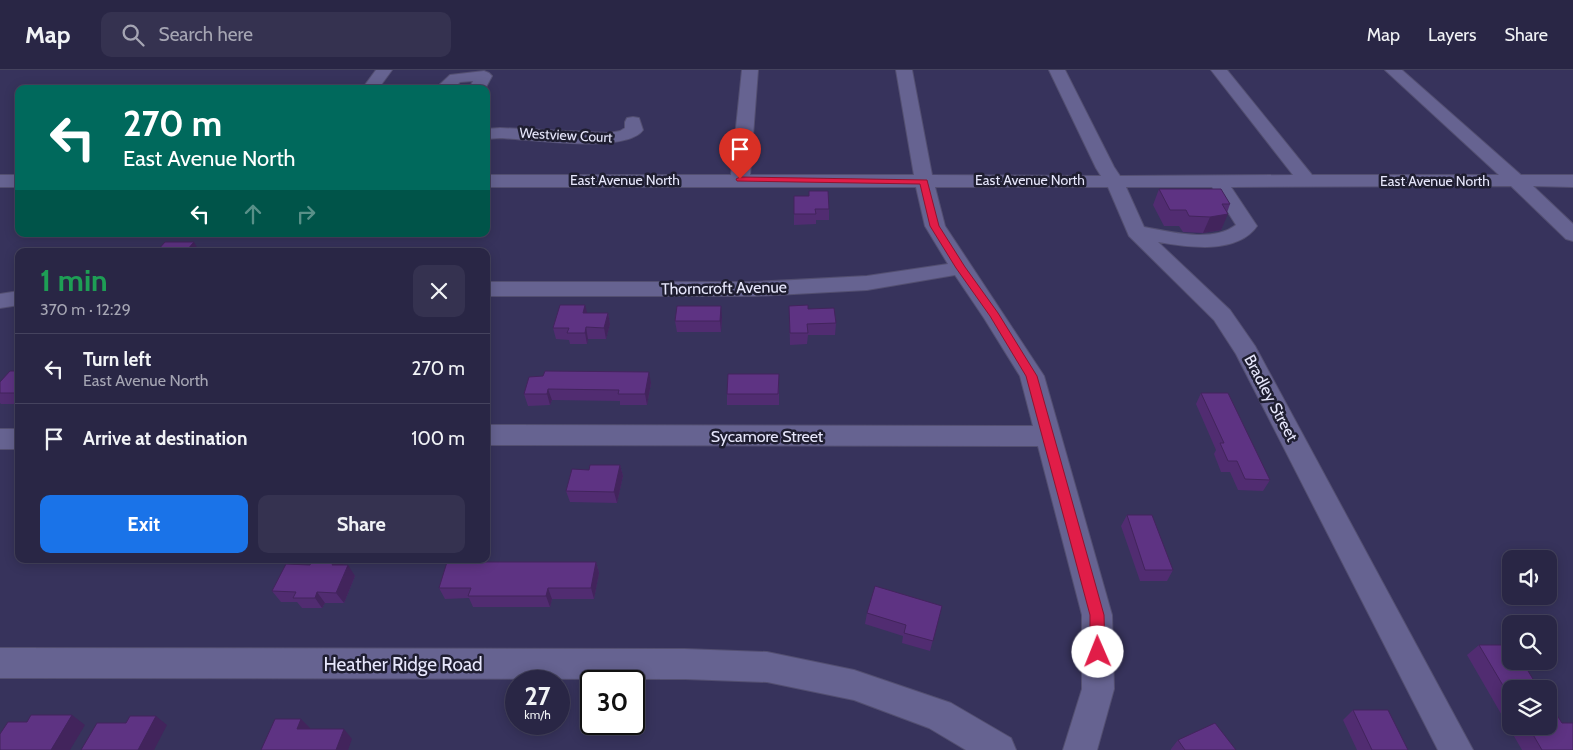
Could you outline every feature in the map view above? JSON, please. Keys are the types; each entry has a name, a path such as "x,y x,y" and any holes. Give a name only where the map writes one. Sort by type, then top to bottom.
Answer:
{"street":[{"path":"373,85 384,70"},
{"path":"740,179 750,70"},
{"path":"904,70 934,226 994,315 1032,376 1097,615 1098,689 1080,750"},
{"name":"Bradley Street","path":"1057,70 1105,168 1114,180 1136,232 1222,315 1247,352 1456,750"},
{"path":"1219,70 1306,180"},
{"path":"1393,70 1573,235"},
{"path":"448,85 456,78 484,76 479,85"},
{"name":"Westview Court","path":"490,134 507,132 590,139 620,138 632,134 634,130 633,122"},
{"name":"East Avenue North","path":"490,181 740,179 924,181 1573,181"},
{"path":"1136,232 1178,240 1224,238 1241,234 1248,226 1217,180"},
{"path":"0,181 15,181"},
{"name":"Thorncroft Avenue","path":"490,289 755,289 867,283 961,268"},
{"path":"0,301 15,299"},
{"name":"Sycamore Street","path":"490,435 1047,436"},
{"path":"0,439 15,439"},
{"name":"Heather Ridge Road","path":"0,663 675,664 767,667 854,685 939,715 1000,750"}],"building":[{"path":"1159,189 1221,189 1230,204 1222,204 1228,214 1210,217 1189,216 1186,210 1170,210"},
{"path":"809,191 828,191 829,209 815,209 816,214 794,214 794,196 809,196"},
{"path":"165,242 194,242 189,248 160,248"},
{"path":"560,305 585,305 583,313 608,313 604,328 586,327 585,333 567,333 569,328 553,328"},
{"path":"808,305 808,309 834,308 836,323 807,324 808,333 790,333 789,306"},
{"path":"677,306 721,306 720,321 675,321"},
{"path":"10,371 15,371 14,393 0,393 0,382"},
{"path":"545,371 649,372 645,394 618,394 619,390 548,389 547,394 524,394 529,377 543,376"},
{"path":"728,374 779,374 778,394 727,394"},
{"path":"1201,393 1228,393 1270,480 1245,479 1237,461 1228,461 1220,443 1224,443"},
{"path":"590,465 620,465 614,492 566,491 572,469 589,470"},
{"path":"1127,515 1152,515 1173,570 1145,570"},
{"path":"596,562 591,588 548,588 546,596 468,596 471,588 439,588 447,563"},
{"path":"311,563 333,563 332,565 348,565 336,593 317,592 315,598 293,598 296,592 272,591 286,564 310,565"},
{"path":"875,586 942,606 933,641 904,633 906,625 867,613"},
{"path":"1479,645 1502,645 1502,670 1527,670 1534,680 1502,680 1502,684"},
{"path":"1353,710 1388,710 1408,750 1372,750"},
{"path":"31,715 72,715 51,750 0,750 0,734 8,722 27,722"},
{"path":"1557,715 1562,723 1573,723 1573,750 1542,750 1533,735 1557,735"},
{"path":"130,716 156,716 138,750 81,750 97,723 126,723"},
{"path":"275,719 301,719 297,729 344,729 336,750 261,750"},
{"path":"1215,723 1236,750 1185,750 1178,740"}],"route":[{"path":"740,179 924,181 934,226 994,315 1032,376 1097,615 1098,652"}]}
